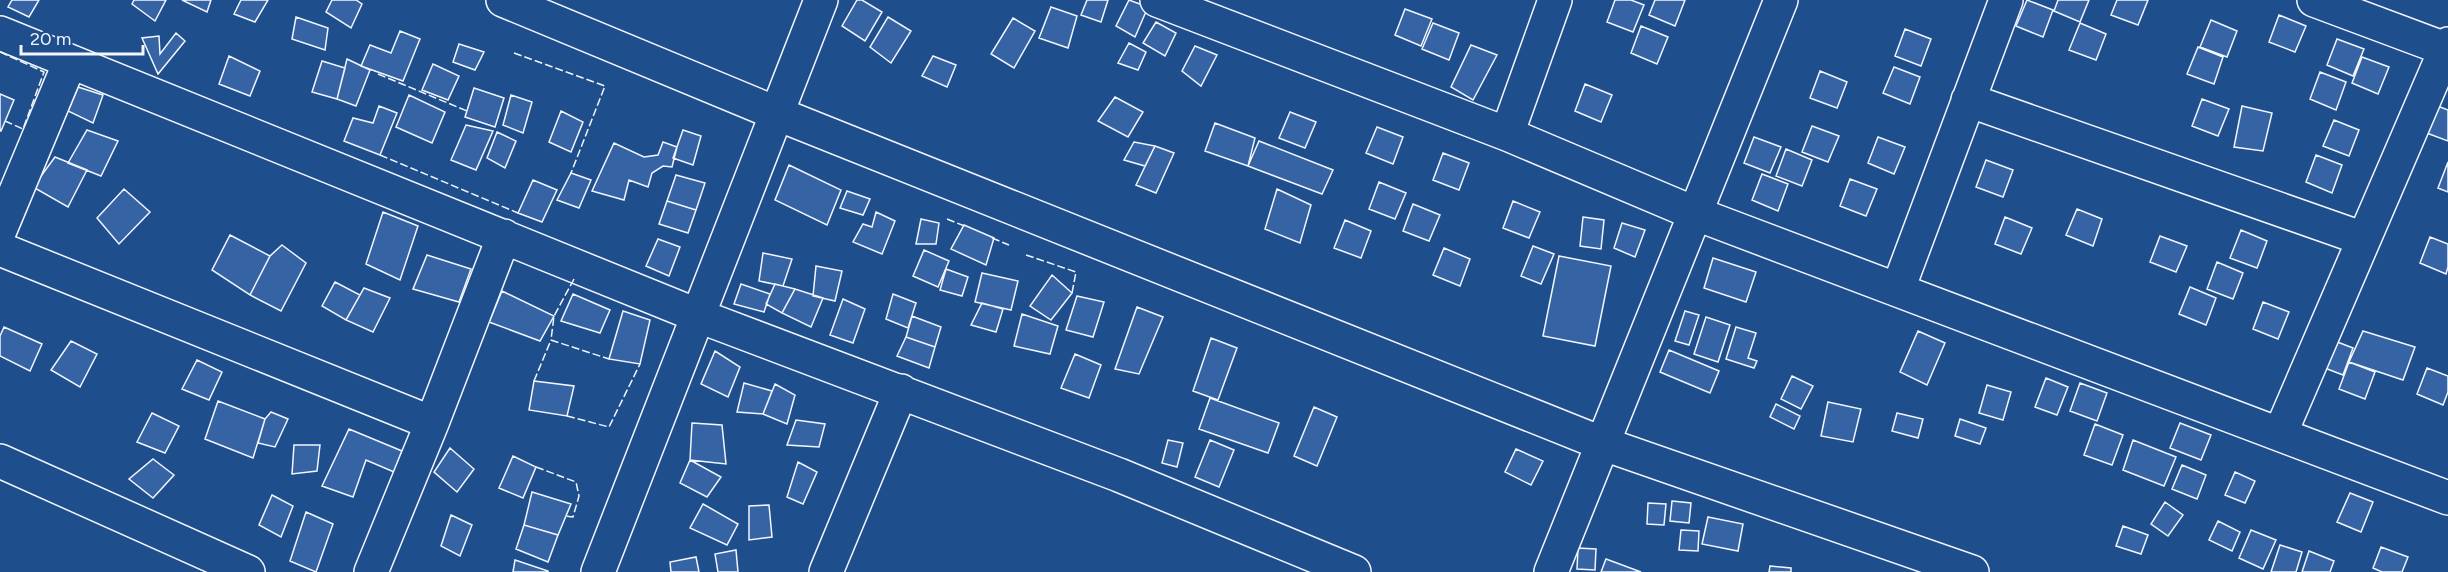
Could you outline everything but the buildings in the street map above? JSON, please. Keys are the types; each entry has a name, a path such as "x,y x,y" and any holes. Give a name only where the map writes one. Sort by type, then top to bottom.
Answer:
{"street":[{"path":"503,0 778,114 1601,443 1972,572"},
{"path":"598,572 821,0"},
{"path":"1157,0 1507,134 1694,213 2448,498"},
{"path":"1507,134 1555,0"},
{"path":"1551,572 1781,0"},
{"path":"1898,290 2006,0"},
{"path":"2280,434 2447,48 2314,0"},
{"path":"0,33 699,316 1119,474 1305,563 1354,572"},
{"path":"0,230 70,62"},
{"path":"1968,100 2364,239"},
{"path":"371,572 432,423 504,236"},
{"path":"0,249 432,423"},
{"path":"826,572 902,391"},
{"path":"0,461 248,572"}],"fence":[{"path":"0,52 44,72 23,129 5,121"},
{"path":"514,53 605,86 571,173"},
{"path":"378,74 467,111"},
{"path":"380,155 518,213"},
{"path":"947,219 967,227"},
{"path":"992,238 1009,245"},
{"path":"1026,255 1076,272 1072,293"},
{"path":"574,279 554,316 551,340 609,359"},
{"path":"534,381 551,340"},
{"path":"567,416 609,427 640,364"},
{"path":"536,467 576,482 579,496 573,517 566,516"}]}
